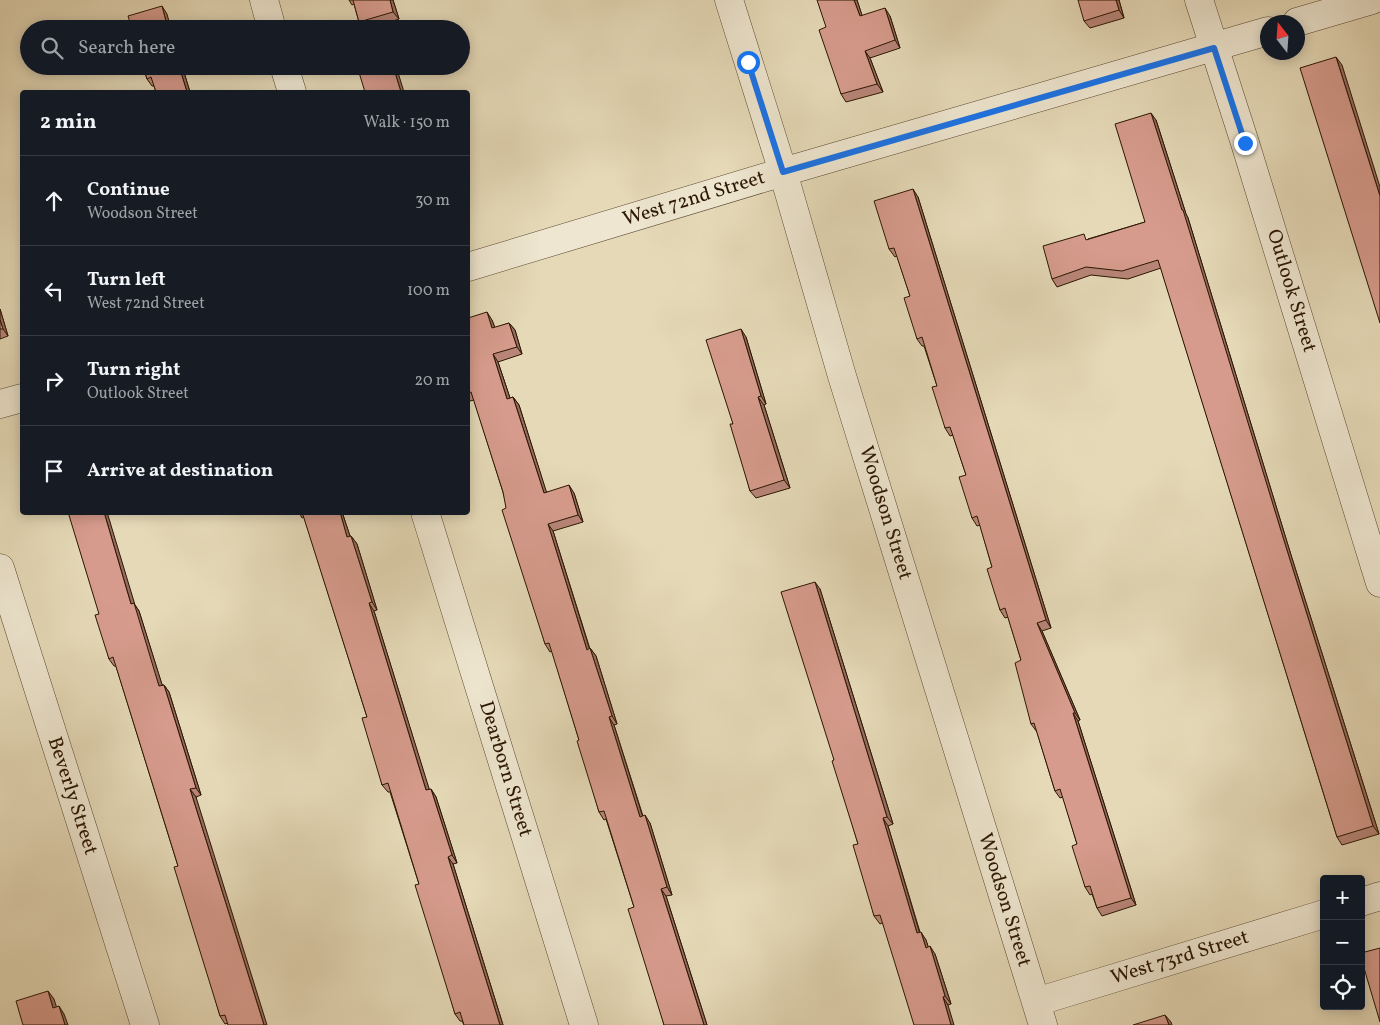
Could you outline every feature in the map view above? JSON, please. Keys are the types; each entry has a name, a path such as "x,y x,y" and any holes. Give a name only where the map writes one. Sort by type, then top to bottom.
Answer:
{"street":[{"path":"264,0 270,20"},
{"name":"Woodson Street","path":"729,0 783,172 848,395 1039,1013"},
{"name":"Outlook Street","path":"1199,0 1245,143 1380,583"},
{"path":"1305,20 1372,0"},
{"name":"West 72nd Street","path":"470,266 783,172 1260,34"},
{"path":"287,75 291,90"},
{"path":"0,404 20,399"},
{"name":"Dearborn Street","path":"426,515 584,1025"},
{"name":"Beverly Street","path":"0,568 145,1025"},
{"path":"1365,901 1380,896"},
{"name":"West 73rd Street","path":"1039,1013 1320,915"}],"building":[{"path":"353,0 390,0 393,12 366,20 358,20"},
{"path":"817,0 854,0 860,16 885,8 895,40 865,51 877,84 841,94 819,30 826,27"},
{"path":"1078,0 1116,0 1119,10 1084,21"},
{"path":"162,6 166,20 129,20 128,16"},
{"path":"1336,57 1380,196 1380,323 1300,68"},
{"path":"146,75 182,75 186,90 155,90 151,77 147,79"},
{"path":"360,75 396,75 400,90 364,90"},
{"path":"1151,113 1183,210 1373,826 1337,837 1158,260 1122,271 1086,267 1052,279 1043,246 1084,234 1086,240 1145,222 1115,124"},
{"path":"913,189 1046,620 1037,623 1075,713 1073,713 1131,898 1097,908 1090,886 1085,887 1072,846 1077,844 1060,789 1055,791 1034,723 1031,724 1015,663 1021,660 1005,608 1000,610 987,569 992,567 977,516 972,518 959,477 966,475 950,427 945,428 932,387 937,386 922,337 917,339 904,298 910,296 894,248 889,249 874,201"},
{"path":"487,312 492,328 509,323 517,347 493,354 507,399 513,397 544,493 569,485 578,515 548,524 587,650 590,648 612,716 609,717 640,817 645,815 667,887 661,889 704,1025 664,1025 628,909 634,907 604,811 599,812 549,643 545,644 502,510 506,508 503,492 470,392 470,317"},
{"path":"741,329 761,396 758,397 784,480 750,491 730,424 733,424 706,340"},
{"path":"69,515 105,515 131,604 134,603 159,686 164,685 196,788 190,789 264,1025 228,1025 225,1015 220,1016 174,867 178,866 113,657 109,659 95,615 99,614"},
{"path":"303,515 341,515 347,537 351,536 372,602 369,603 426,790 431,789 452,855 448,857 500,1025 464,1025 460,1012 455,1014 415,885 419,884 388,783 382,785 362,718 367,717"},
{"path":"815,582 887,817 883,818 917,933 921,932 926,948 930,946 945,996 943,997 951,1025 914,1025 880,915 874,916 853,845 858,844 832,761 834,760 781,592"},
{"path":"1380,948 1380,1022 1365,971 1365,952"},
{"path":"48,991 53,1008 59,1006 65,1025 23,1025 16,1001"},
{"path":"1165,1015 1169,1025 1133,1025"}],"route":[{"path":"748,62 783,172 1214,48 1245,143"}]}
